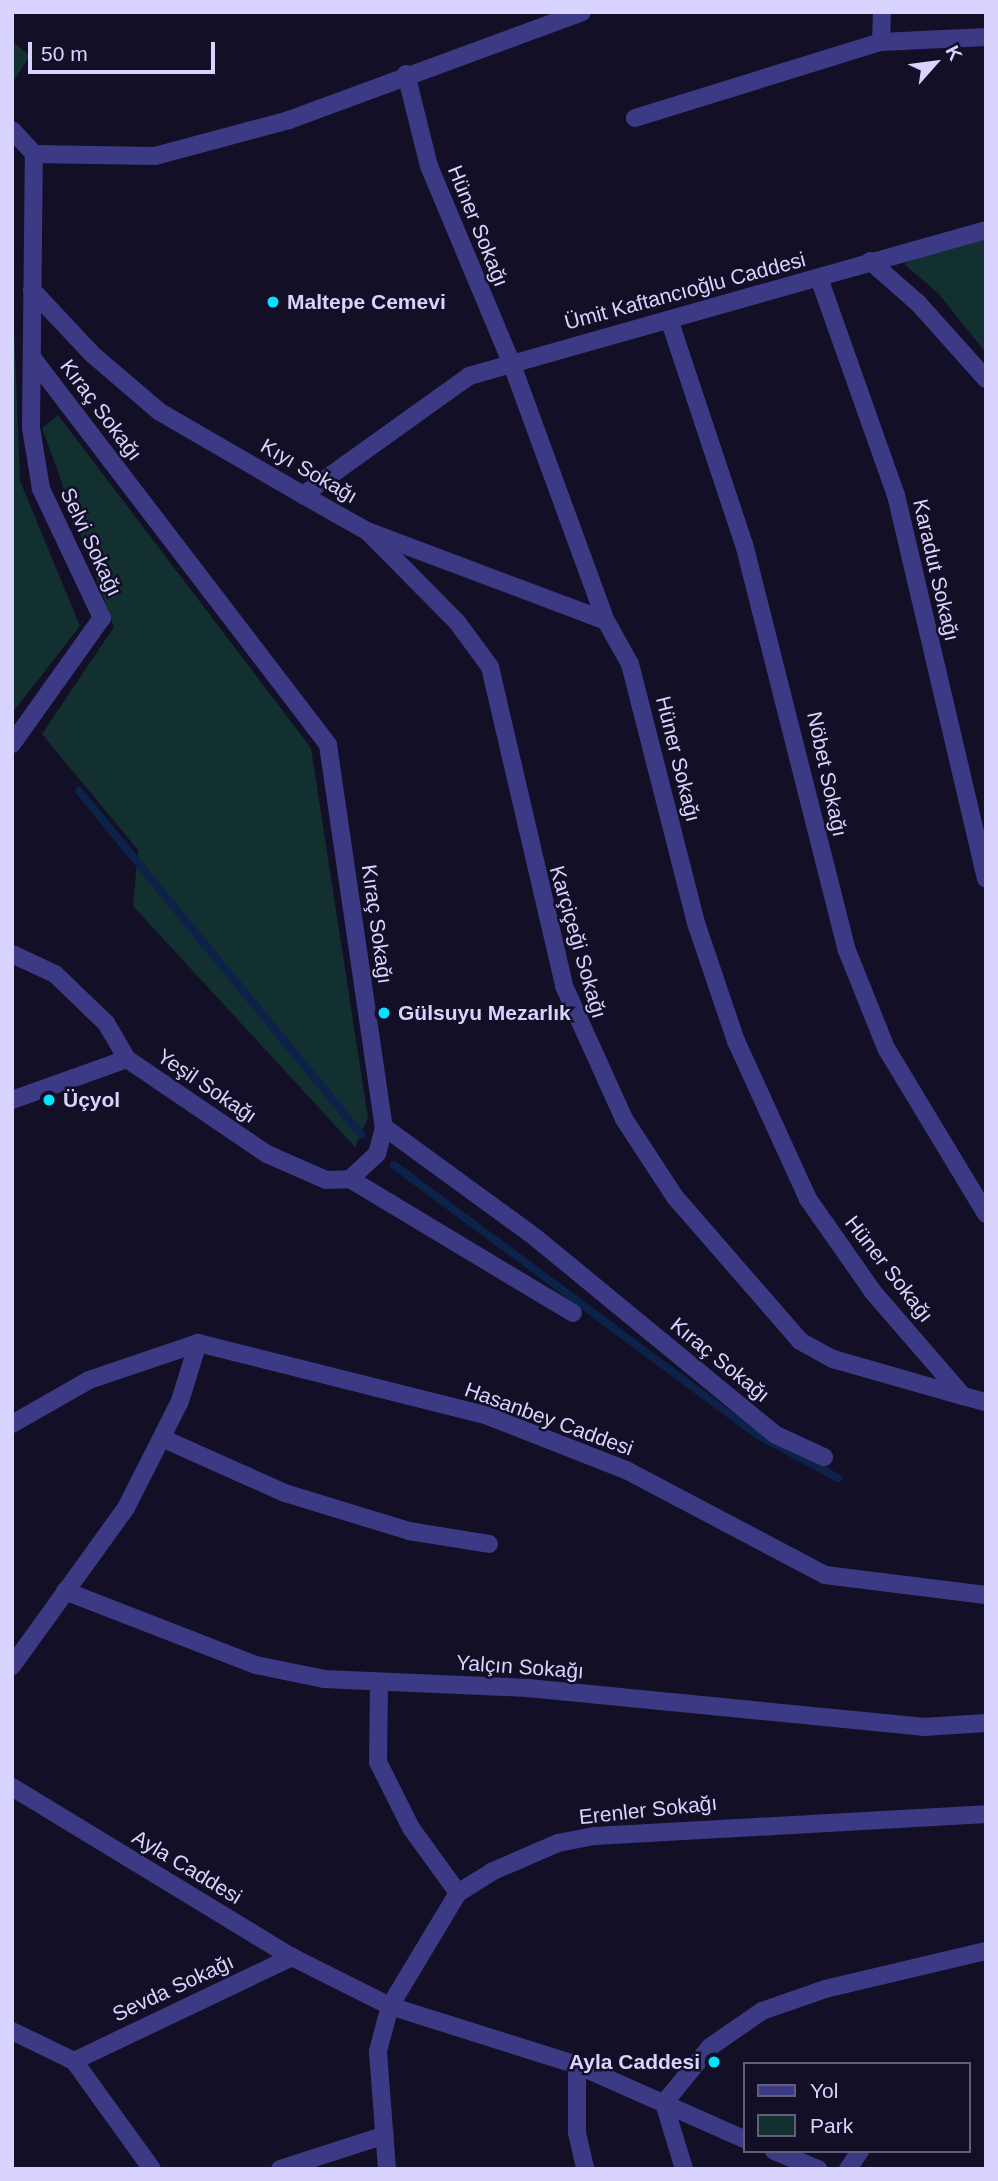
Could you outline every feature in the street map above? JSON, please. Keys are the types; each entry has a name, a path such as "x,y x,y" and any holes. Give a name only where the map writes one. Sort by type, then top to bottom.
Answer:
{"street":[{"path":"12,130 34,154 155,156 289,120 406,74 582,12"},
{"path":"881,42 882,12"},
{"path":"635,118 881,42 986,37"},
{"name":"Hüner Sokağı","path":"406,74 429,166 511,362 606,621 633,675 696,923 736,1041 800,1184 873,1292 963,1396"},
{"name":"Selvi Sokağı","path":"12,744 102,618 41,489 31,428 34,360 34,154"},
{"name":"Ümit Kaftancıoğlu Caddesi","path":"303,495 451,385 511,362 670,322 870,261 986,230"},
{"path":"870,261 918,303 986,379"},
{"name":"Karadut Sokağı","path":"819,278 896,495 986,879"},
{"name":"Kıyı Sokağı","path":"32,290 92,354 160,412 303,495 368,531 606,621"},
{"name":"Nöbet Sokağı","path":"670,322 744,544 850,958 886,1048 986,1214"},
{"name":"Kıraç Sokağı","path":"34,360 328,745 384,1127 536,1238 776,1435 824,1457"},
{"name":"Karçiçeği Sokağı","path":"368,531 457,622 490,667 564,986 624,1119 675,1197 800,1341 833,1359 963,1396"},
{"name":"Yeşil Sokağı","path":"12,954 55,974 106,1023 127,1059 267,1153 326,1180 350,1179"},
{"path":"12,1100 127,1059"},
{"path":"384,1127 377,1154 350,1179 573,1313"},
{"path":"12,1424 89,1380 198,1343"},
{"path":"12,1666 126,1508 164,1439 198,1343"},
{"name":"Hasanbey Caddesi","path":"198,1343 488,1416 626,1470 825,1575 986,1595"},
{"path":"963,1396 986,1402"},
{"path":"164,1439 285,1493 410,1531 489,1544"},
{"name":"Yalçın Sokağı","path":"65,1591 256,1665 379,1682 528,1688 923,1727 986,1723"},
{"path":"379,1682 378,1762 411,1828 457,1893"},
{"name":"Ayla Caddesi","path":"12,1787 292,1957 390,2006 577,2065 743,2139"},
{"name":"Erenler Sokağı","path":"387,2169 378,2051 390,2006 457,1893 524,1855 595,1836 986,1814"},
{"path":"684,2169 664,2103 710,2047 762,2011 825,1989 986,1951"},
{"name":"Sevda Sokağı","path":"74,2061 292,1957"},
{"path":"12,2031 74,2061 152,2169"},
{"path":"577,2065 577,2133 585,2169"},
{"path":"280,2169 385,2135"},
{"path":"779,2153 818,2169"},
{"path":"848,2169 859,2153"}],"green space":[{"path":"12,41 30,56 12,83"},
{"path":"986,237 986,353 938,293 904,264 945,244"},
{"path":"12,275 20,481 80,626 12,713"},
{"path":"58,415 311,748 368,1118 355,1147 133,906 138,850 42,734 114,627 42,428"}],"waterway":[{"path":"79,791 362,1135"},
{"path":"394,1165 758,1435 838,1478"}],"place":[{"name":"Maltepe Cemevi","path":"273,302"},
{"name":"Gülsuyu Mezarlık","path":"384,1013"},
{"name":"Üçyol","path":"49,1100"},
{"name":"Ayla Caddesi","path":"714,2062"}]}
